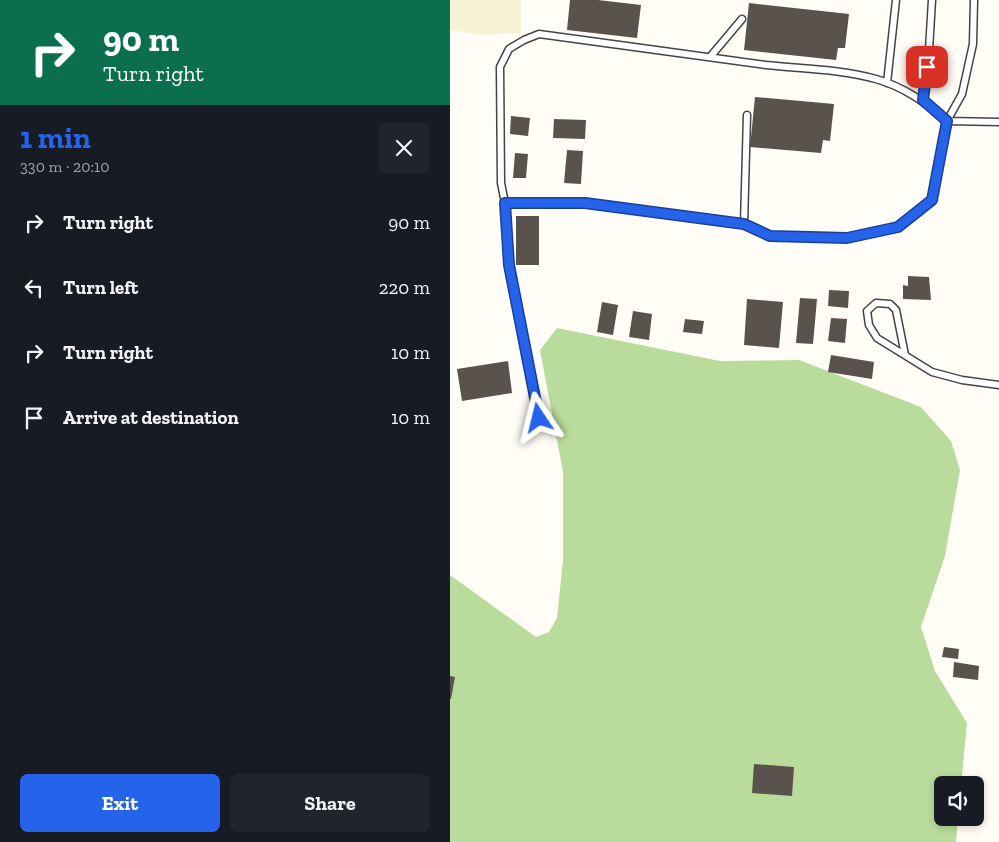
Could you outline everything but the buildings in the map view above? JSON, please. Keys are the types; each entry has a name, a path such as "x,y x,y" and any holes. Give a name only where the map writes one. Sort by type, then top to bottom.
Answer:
{"lane":[{"path":"887,83 896,0"},
{"path":"923,100 932,0"},
{"path":"505,203 585,203 744,224 770,236 847,238 898,227 932,200 947,121 962,94 972,44 974,0"},
{"path":"710,57 742,18"},
{"path":"539,418 509,265 505,203 501,183 500,67 509,49 539,34 798,69 846,72 887,83 910,92 923,100 947,121 999,122"},
{"path":"744,224 747,115"},
{"path":"905,355 896,310 890,304 876,303 867,311 869,325 877,338 932,372 962,380 999,385"}],"shaded area":[{"path":"450,0 521,0 521,33 481,35 450,30"}],"green space":[{"path":"557,328 720,361 799,360 921,407 951,441 960,470 945,556 921,627 935,671 967,723 962,776 934,776 934,826 957,826 956,842 450,842 450,575 536,637 549,632 557,618 563,560 563,472 540,350"}],"route":[{"path":"539,418 509,265 505,203 585,203 744,224 770,236 847,238 898,227 932,200 947,121 923,100 927,67"}]}
